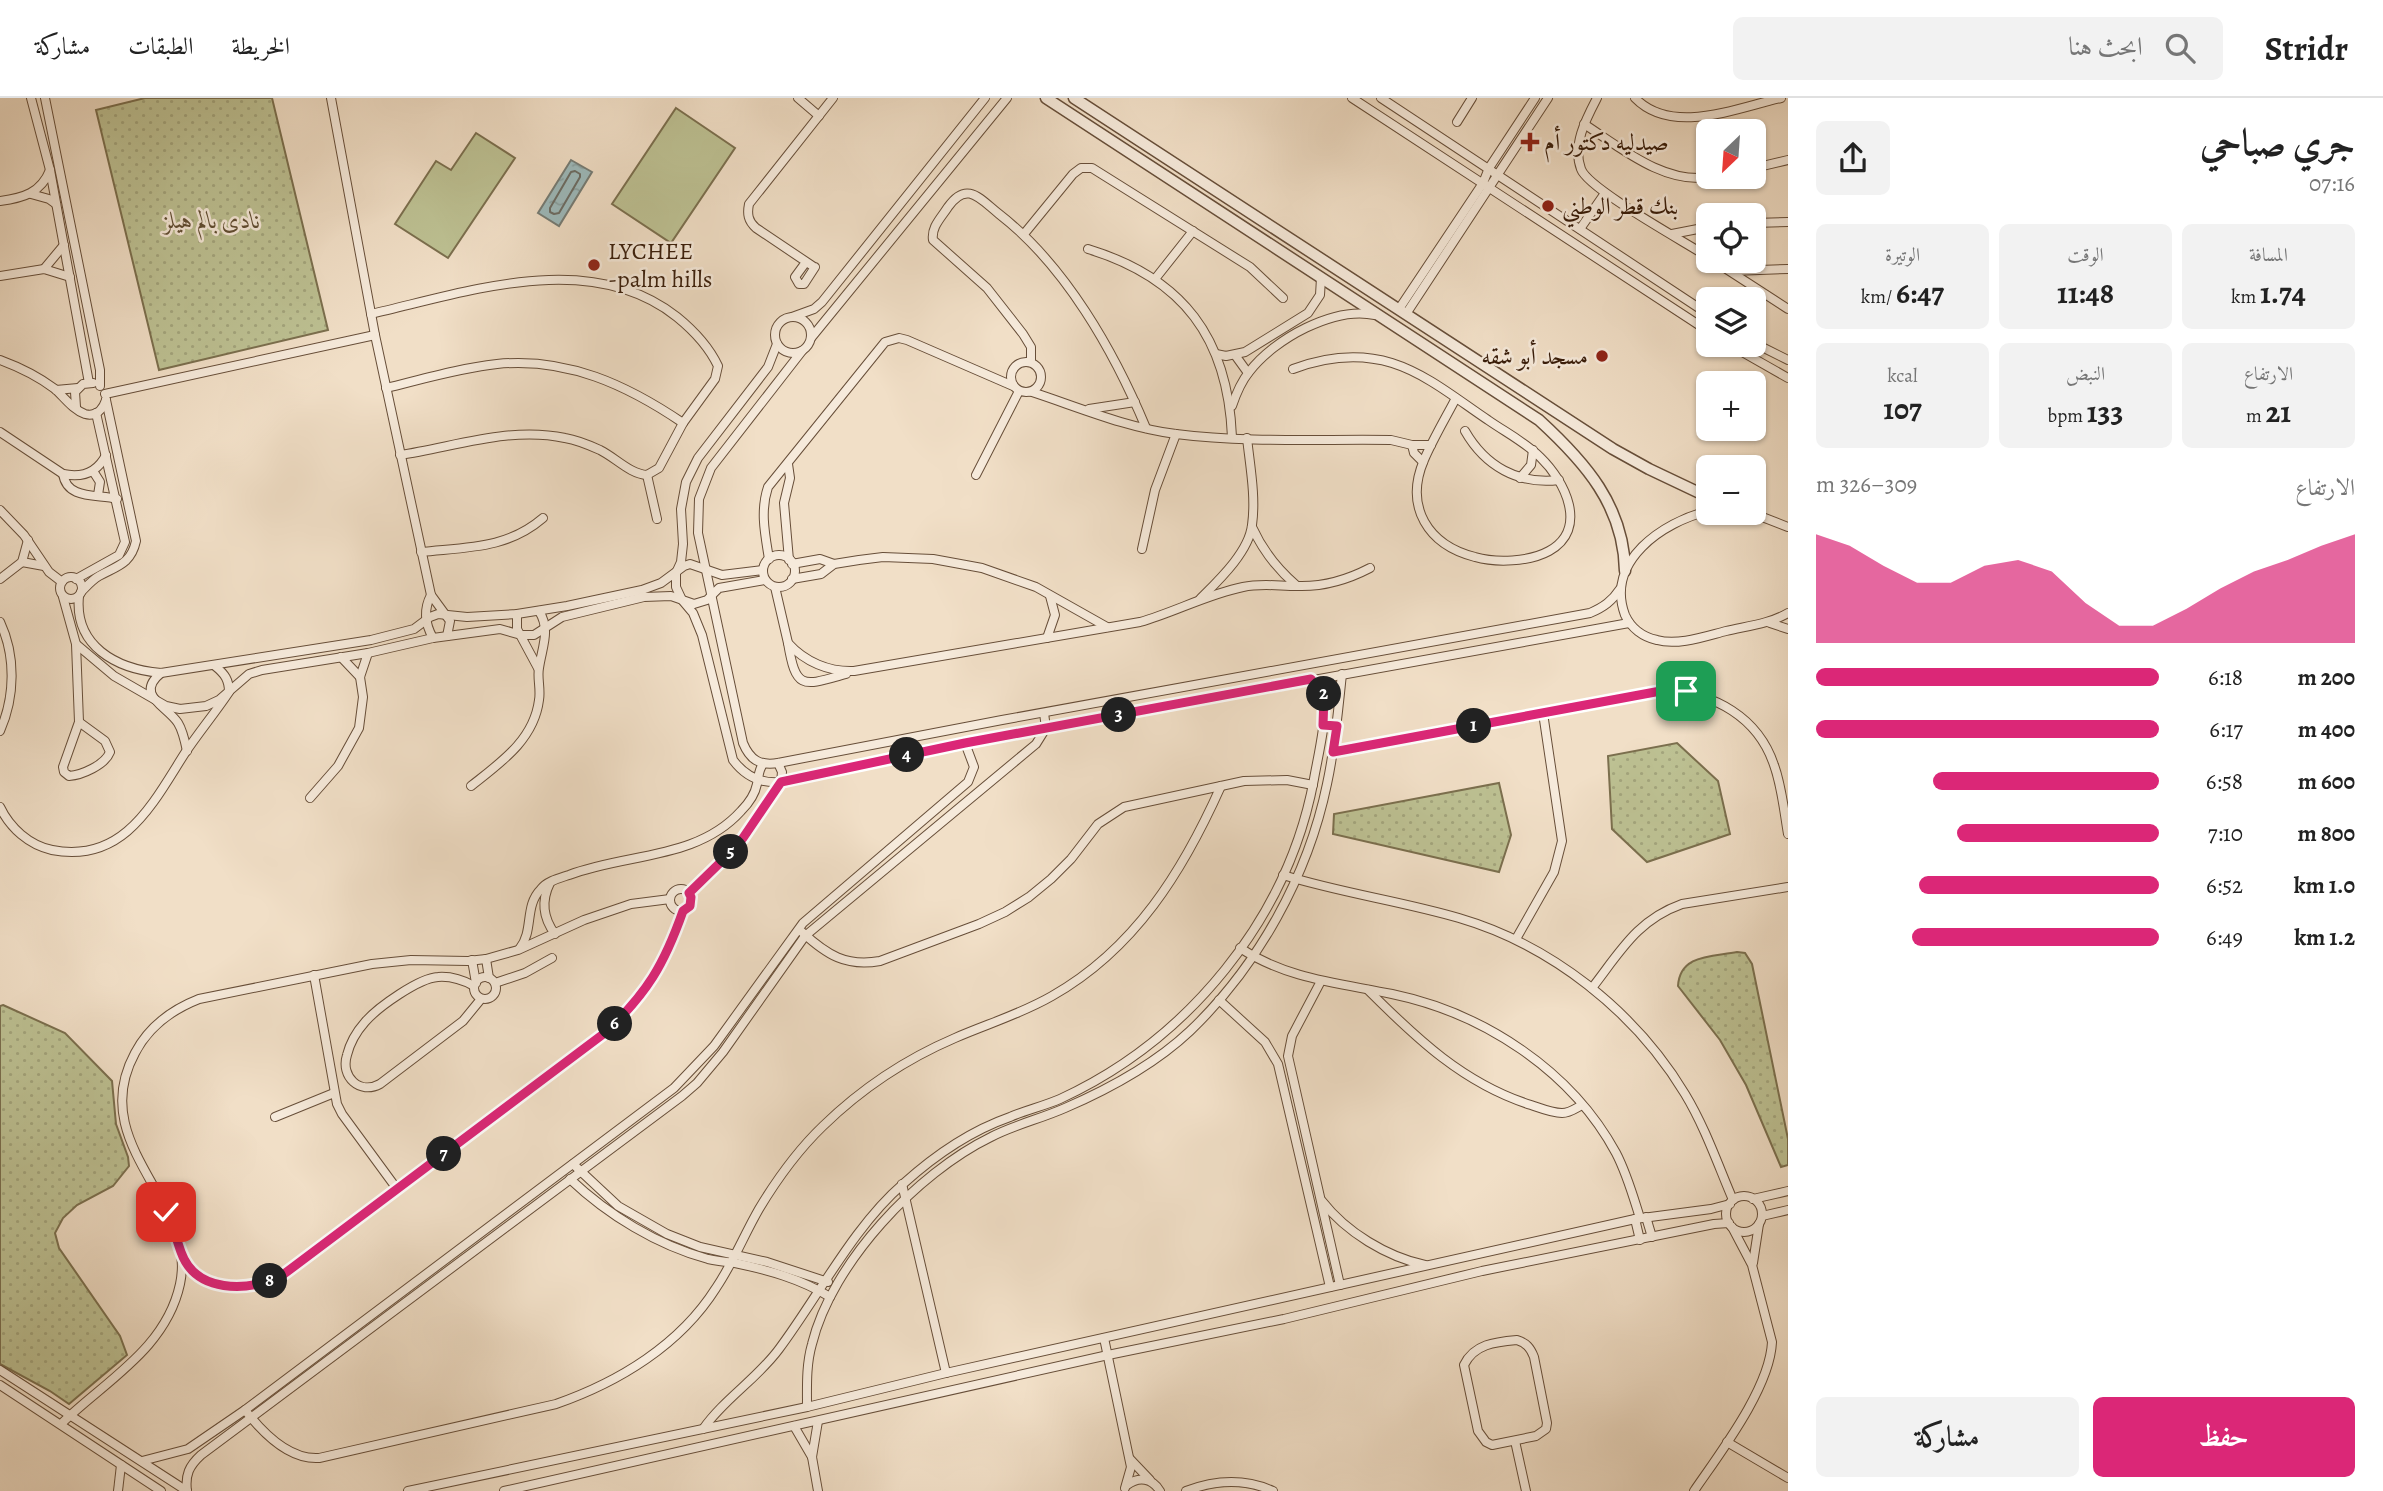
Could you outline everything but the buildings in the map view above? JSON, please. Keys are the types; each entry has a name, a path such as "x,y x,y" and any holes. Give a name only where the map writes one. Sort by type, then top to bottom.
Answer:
{"street":[{"path":"31,98 50,170 89,383 104,394 375,335"},
{"path":"46,98 136,541 134,551 123,564 98,576 72,599 63,597"},
{"path":"331,98 375,335 421,552 431,595 451,626 447,636"},
{"path":"798,98 819,116"},
{"path":"806,262 751,223 749,204 833,98"},
{"path":"985,98 822,302 814,309 783,320 776,328 777,344 768,367 706,446 692,469 682,497 683,553 676,573 676,587 693,613 702,635 733,760 748,776 781,782 965,743 1629,623"},
{"path":"1002,100 917,210 811,338 716,461 704,483 697,516 698,533 743,743 751,758 763,764 778,763 1590,613 1612,600 1620,589 1625,571 1625,549 1612,507 1582,464 1539,420 1046,98"},
{"path":"1074,98 1614,449 1648,469 1696,491"},
{"path":"1352,98 1696,323"},
{"path":"1381,98 1696,306"},
{"path":"1457,122 1472,98"},
{"path":"1402,312 1486,185 1535,98"},
{"path":"1493,171 1548,98"},
{"path":"1597,98 1579,140 1580,168 1591,184 1696,249"},
{"path":"1635,98 1656,114 1683,119 1781,98"},
{"path":"1584,124 1624,150 1670,173 1686,179 1696,178"},
{"path":"1766,165 1788,160"},
{"path":"1024,234 1073,174 1086,167 1194,231 1256,272 1283,298"},
{"path":"0,201 31,194 43,184 50,170"},
{"path":"1580,229 1605,193"},
{"path":"31,194 56,204"},
{"path":"1031,362 1031,347 1023,334 987,288 937,245 932,234 953,201 963,194 975,194 1024,234 1085,312 1113,358 1146,428"},
{"path":"904,199 917,210"},
{"path":"1766,223 1788,222"},
{"path":"1672,233 1696,229"},
{"path":"1155,279 1194,231"},
{"path":"1286,256 1296,242"},
{"path":"44,269 64,245"},
{"path":"1088,249 1123,261 1155,279 1185,304 1203,328 1223,372 1231,409 1232,437"},
{"path":"0,276 44,269 69,277"},
{"path":"1766,270 1788,269"},
{"path":"1734,273 1788,309"},
{"path":"1645,289 1652,277"},
{"path":"1216,354 1236,355 1245,352 1303,317 1317,303 1321,278"},
{"path":"371,314 530,281 588,280 616,285 665,308 688,327 716,362 718,371 715,380 683,423 659,468 647,474 634,471 600,450 576,441 542,434 500,436 400,454"},
{"path":"1317,303 1326,318"},
{"path":"1231,409 1248,373 1266,354 1298,333 1326,318 1351,312 1376,315"},
{"path":"792,317 810,327 811,338"},
{"path":"1303,317 1308,327"},
{"path":"1292,324 1298,333"},
{"path":"765,580 763,570 769,559 763,502 768,487 777,474 789,464 879,346 892,339 907,340 1016,388 1146,428 1176,434 1391,440 1412,445 1431,445"},
{"path":"777,344 791,353 802,351"},
{"path":"1766,349 1788,360"},
{"path":"1236,355 1248,373"},
{"path":"1751,357 1788,378"},
{"path":"1293,369 1332,358 1374,359 1398,365 1420,375 1456,398 1533,450 1559,480 1569,503 1571,517 1567,531 1559,543 1548,552 1525,559 1482,559 1445,545 1430,532 1422,519 1418,506 1423,462 1456,398"},
{"path":"0,360 56,390 85,414 96,413 104,406 104,394"},
{"path":"976,475 1016,388 1011,374 1015,366 1022,362 1031,362 1038,367 1042,379 1039,387 1032,392"},
{"path":"386,388 498,364 549,365 608,380 656,405 683,423"},
{"path":"56,390 89,383"},
{"path":"76,407 74,397 78,387"},
{"path":"1086,409 1135,402"},
{"path":"79,722 106,741 110,752 103,762 75,776 69,776 64,772 63,766 79,722 76,643 60,588 67,578 76,579 118,555 123,549 125,535 96,413"},
{"path":"1465,431 1482,456 1506,473 1536,481 1559,480"},
{"path":"0,432 63,474 74,477 93,471 106,456"},
{"path":"1142,549 1155,490 1176,434"},
{"path":"1247,438 1252,527 1263,550 1278,570 1298,586"},
{"path":"1412,445 1414,453 1423,462"},
{"path":"1521,478 1531,465 1533,450"},
{"path":"775,587 787,585 794,572 784,503 790,478 789,464"},
{"path":"93,471 100,482 98,495"},
{"path":"63,474 64,481 72,491 117,499"},
{"path":"647,474 656,519"},
{"path":"0,510 28,540 44,566 62,582"},
{"path":"1625,571 1635,556 1661,531 1696,514"},
{"path":"421,552 502,542 524,532 543,518"},
{"path":"1766,518 1788,527"},
{"path":"1195,604 1234,561 1252,527"},
{"path":"0,579 22,562 28,540"},
{"path":"769,559 779,556 791,562 820,559 834,564 883,557 933,559 982,568 1011,577 1048,594 1107,627"},
{"path":"22,562 44,566"},
{"path":"76,579 81,584 79,619 82,630 94,645 124,666 161,673 371,640 406,632 438,614 467,617 517,614 642,590 662,583 690,564 722,575 763,570"},
{"path":"792,579 821,574 834,564"},
{"path":"154,701 180,709 193,709 206,706 229,692 249,674 262,670 368,653 433,638 500,629 521,635 534,635 562,617 644,597 660,595 688,603 701,603 719,588 765,580 775,587 792,670 801,680 814,683 854,671 1140,622 1245,586 1298,586 1335,582 1370,568"},
{"path":"743,572 745,583"},
{"path":"1620,589 1629,623 1640,634 1659,641 1680,640 1764,623 1788,613"},
{"path":"1047,638 1055,615 1048,594"},
{"path":"431,595 427,603 426,621 433,638"},
{"path":"471,786 513,752 522,741 539,702 538,668 546,628 539,611"},
{"path":"517,614 517,629 538,668"},
{"path":"0,622 7,640 12,670 9,700 0,732"},
{"path":"1764,623 1780,624 1788,629"},
{"path":"76,643 114,676 154,701 177,721 184,735 187,751"},
{"path":"788,643 798,653 826,668 854,671"},
{"path":"310,798 338,766 359,728 363,697 360,677 368,653"},
{"path":"341,657 360,677"},
{"path":"0,807 10,824 21,835 48,849 80,851 121,837 150,808 229,692 229,682 224,672 215,666"},
{"path":"154,701 152,682 161,673"},
{"path":"807,1407 811,1347 830,1297 873,1233 906,1196 945,1165 978,1144 1014,1126 1086,1099 1163,1053 1219,1000 1253,956 1296,879 1320,813 1333,752 1342,674"},
{"path":"703,1429 712,1416 769,1361 866,1223 902,1184 938,1155 973,1134 1060,1099 1136,1055 1203,997 1240,948 1270,900 1296,844 1313,785 1323,725 1324,695 1311,679"},
{"path":"1333,752 1666,690 1706,696 1740,715 1766,746 1779,783 1788,834"},
{"path":"187,1491 186,1481 193,1462 667,1109 697,1083 723,1052 806,936 963,802 1036,744 1046,729 1044,713"},
{"path":"1516,939 1554,872 1562,841 1543,713"},
{"path":"1002,720 1005,736"},
{"path":"1323,725 1337,726"},
{"path":"142,1461 188,1449 245,1410 660,1100 688,1075 714,1046 798,928 968,782 974,767 965,743"},
{"path":"689,893 735,847 781,782 782,772 778,763"},
{"path":"518,950 527,935 529,916 536,895 542,887 584,869 674,850 702,840 725,825 750,800 763,764"},
{"path":"798,928 823,950 848,962 863,964 892,957 979,924 1029,897 1071,859 1098,824 1117,810 1221,786 1267,780 1313,785"},
{"path":"968,782 976,792"},
{"path":"245,1410 251,1419 287,1449 296,1455 313,1459 556,1404 613,1381 659,1350 698,1312 715,1291 758,1211 798,1153 822,1126 860,1094 909,1061 952,1039 1021,1012 1052,996 1110,954 1137,928 1166,890 1204,824 1221,786"},
{"path":"955,794 960,796 963,802"},
{"path":"1283,875 1439,913 1516,939 1592,988 1641,1035 1668,1068 1700,1122 1731,1202 1726,1213 1752,1265 1772,1342 1768,1367 1754,1396 1694,1491"},
{"path":"550,883 544,898 544,913 555,934"},
{"path":"1592,988 1630,937 1659,913 1682,904 1788,887"},
{"path":"670,899 631,904 584,920 518,950 486,959 391,961 199,999 171,1012 149,1032 132,1058 124,1087 123,1117 131,1146 171,1222 181,1253 192,1270 200,1277 233,1288 264,1284 280,1277 606,1032 644,992 662,964 683,911 692,901 689,893 680,889 675,891 670,899 672,907 683,911"},
{"path":"1240,948 1279,969 1433,1006 1489,1029 1538,1062 1582,1105 1616,1154 1630,1185 1640,1218 1651,1237"},
{"path":"475,985 482,978 492,981 524,973 552,958"},
{"path":"472,960 476,994 481,999 489,999 495,994 486,959"},
{"path":"314,975 334,1093 342,1114 397,1189"},
{"path":"475,985 452,977 428,978 417,983 367,1019 346,1057 346,1073 358,1086 374,1087 380,1084 463,1021 481,999"},
{"path":"1321,981 1292,1037 1288,1056 1340,1285"},
{"path":"1368,990 1423,1044 1476,1081 1515,1099 1556,1112 1568,1112 1582,1105"},
{"path":"1219,1000 1261,1037 1278,1064 1330,1287"},
{"path":"275,1116 334,1093"},
{"path":"573,1164 618,1206 651,1225 700,1247 780,1274 830,1297"},
{"path":"563,1172 597,1202 644,1232 694,1255 785,1267 836,1287"},
{"path":"902,1184 946,1373"},
{"path":"1753,1199 1788,1191"},
{"path":"408,1491 439,1488 454,1481 807,1407 946,1373 1640,1218 1711,1209 1743,1196 1753,1199 1760,1206 1761,1219 1752,1265"},
{"path":"1319,1197 1339,1220 1367,1240 1397,1256 1428,1266"},
{"path":"503,1491 1108,1355 1284,1319 1503,1267 1714,1224 1730,1225 1738,1231 1751,1231 1761,1219 1788,1210"},
{"path":"1640,1218 1640,1240"},
{"path":"1498,1249 1503,1267"},
{"path":"180,1286 181,1253"},
{"path":"61,1424 147,1349 167,1319 180,1286 185,1280 200,1277"},
{"path":"1216,1313 1220,1331"},
{"path":"1104,1338 1131,1467 1124,1489"},
{"path":"1517,1340 1531,1349 1534,1357 1547,1423 1541,1433 1515,1441 1492,1445 1481,1437 1464,1365 1473,1351 1480,1346 1517,1340"},
{"path":"0,1370 187,1491"},
{"path":"0,1385 161,1491"},
{"path":"818,1421 812,1457 818,1491"},
{"path":"794,1426 812,1457"},
{"path":"647,1441 651,1459"},
{"path":"1515,1441 1526,1491"},
{"path":"1727,1441 1788,1478"},
{"path":"1128,1457 1156,1486"},
{"path":"118,1491 121,1465"},
{"path":"1124,1489 1137,1480 1171,1491"},
{"path":"454,1481 458,1491"},
{"path":"1186,1491 1223,1482 1243,1482 1273,1491"}],"green space":[{"name":"نادى بالم هيلز","path":"145,98 272,98 328,330 159,370 96,110"},
{"path":"676,108 735,148 671,243 612,204"},
{"path":"476,133 515,158 448,258 395,224 436,161 451,170"},
{"path":"1677,743 1718,781 1730,834 1647,862 1612,829 1608,756"},
{"path":"1499,783 1511,835 1499,872 1333,834 1334,814"},
{"path":"1737,952 1745,953 1752,964 1788,1139 1788,1165 1781,1167 1746,1085 1720,1040 1678,986 1680,976 1691,962"},
{"path":"0,1006 65,1033 112,1081 116,1124 128,1157 129,1166 113,1186 77,1205 63,1218 55,1233 59,1248 120,1336 127,1355 69,1404 0,1364"}],"water":[{"path":"571,160 592,172 559,226 538,213"}],"place":[{"name":"صيدليه دكتور أم","path":"1530,142"},
{"name":"بنك قطر الوطني","path":"1548,206"},
{"name":"LYCHEE -palm hills","path":"594,265"},
{"name":"مسجد أبو شقه","path":"1602,356"}],"route":[{"path":"166,1212 178,1238 181,1253 200,1277 233,1288 264,1284 280,1277 606,1032 622,1017 651,983 662,964 683,911 692,901 689,893 743,838 781,782 965,743 1311,679 1324,695 1323,725 1337,726 1333,752 1666,690 1686,691"}]}
